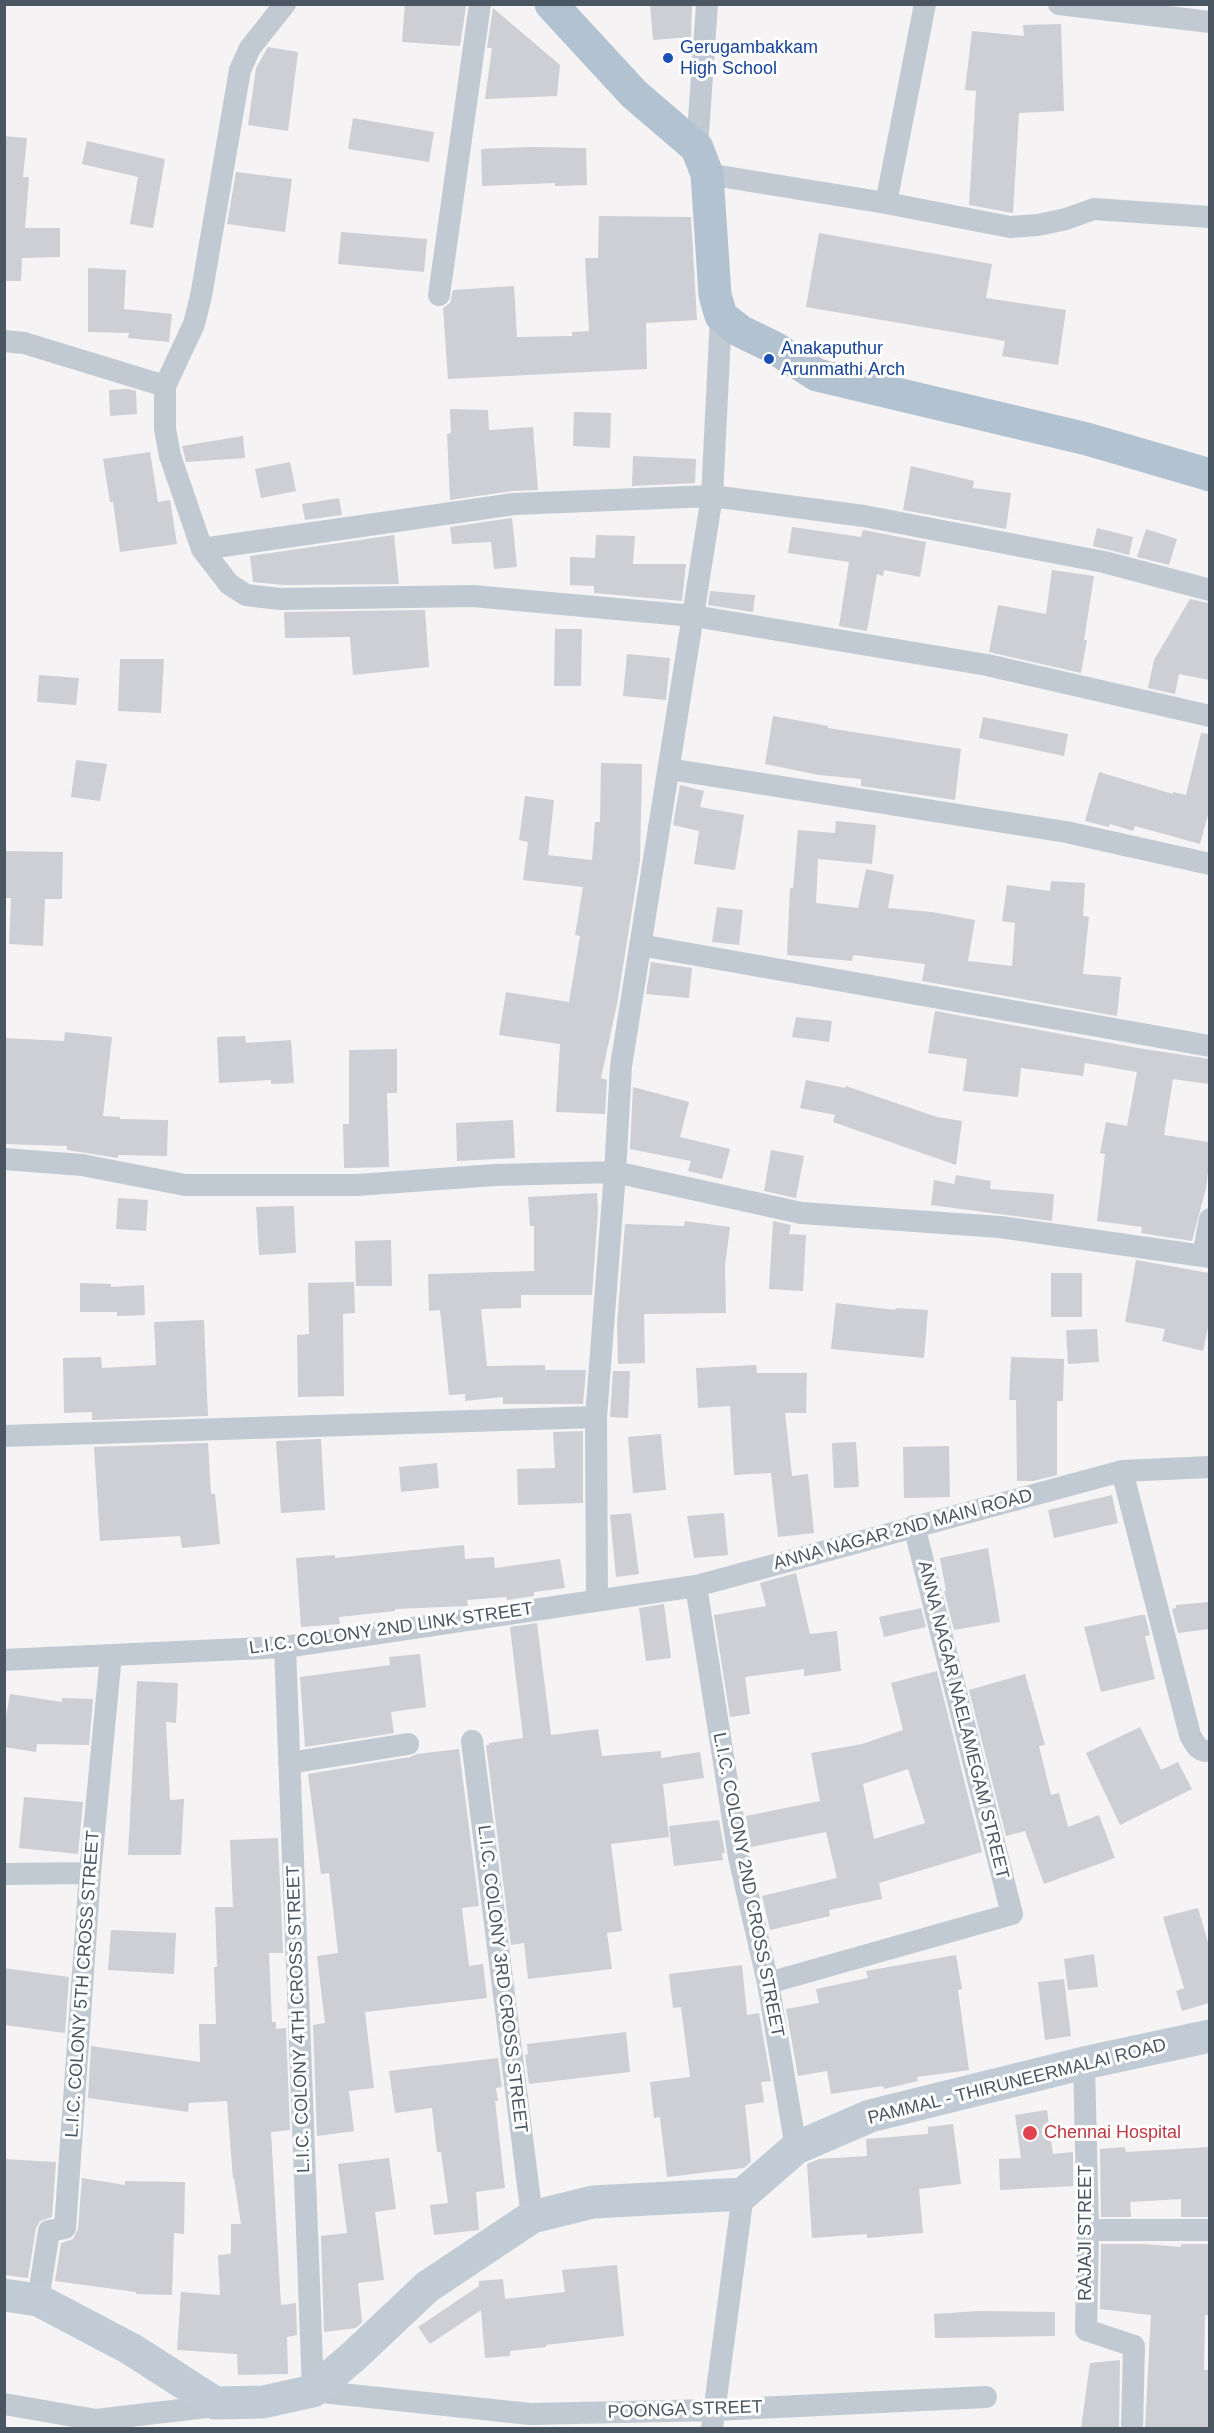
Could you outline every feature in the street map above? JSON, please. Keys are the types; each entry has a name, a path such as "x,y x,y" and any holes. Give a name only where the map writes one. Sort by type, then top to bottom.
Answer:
{"main road":[{"path":"551,4 634,94 702,161 715,295 721,316 740,331 773,347 817,375 1087,439 1209,475"}],"street":[{"path":"285,4 250,48 240,70 201,296 194,324 165,386 165,429 170,456 202,549 229,584 246,595 280,599 473,596 694,616 987,665 1209,716"},
{"path":"439,295 480,4"},
{"path":"706,4 702,161 886,203 1010,227 1057,221 1094,209 1209,217"},
{"path":"886,203 925,4"},
{"path":"1059,4 1209,22"},
{"path":"597,1600 596,1417 621,1066 712,496 721,316"},
{"path":"4,341 24,343 165,386"},
{"path":"202,549 514,504 712,496 875,519 1104,562 1209,590"},
{"path":"669,769 1066,832 1209,864"},
{"path":"640,945 1209,1046"},
{"path":"4,1159 82,1165 185,1185 357,1185 495,1175 615,1172 801,1213 1000,1227 1206,1256 1209,1219"},
{"path":"4,1436 596,1417"},
{"name":"ANNA NAGAR 2ND MAIN ROAD","path":"597,1600 696,1586 1122,1471 1209,1467"},
{"path":"1122,1471 1190,1735 1197,1747 1209,1751"},
{"name":"ANNA NAGAR NAELAMEGAM STREET","path":"768,1983 1012,1914 915,1526"},
{"name":"L.I.C. COLONY 2ND CROSS STREET","path":"696,1586 739,1857 768,1983 796,2148"},
{"name":"L.I.C. COLONY 2ND LINK STREET","path":"4,1660 285,1647 597,1600"},
{"name":"L.I.C. COLONY 4TH CROSS STREET","path":"285,1647 313,2391"},
{"name":"L.I.C. COLONY 5TH CROSS STREET","path":"38,2300 50,2231 65,2228 90,1872 111,1655"},
{"name":"L.I.C. COLONY 3RD CROSS STREET","path":"472,1741 532,2217"},
{"path":"289,1763 408,1744"},
{"path":"4,1874 90,1872"},
{"name":"PAMMAL - THIRUNEERMALAI ROAD","path":"743,2194 796,2148 870,2116 1084,2063 1209,2036"},
{"name":"RAJAJI STREET","path":"1084,2063 1088,2230 1086,2330 1134,2346 1132,2428"},
{"path":"4,2404 96,2424 214,2412 313,2391 427,2287 532,2217 593,2202 743,2194 714,2419"},
{"path":"1088,2230 1209,2230"},
{"path":"4,2295 38,2300 131,2349 214,2412"},
{"name":"POONGA STREET","path":"313,2391 530,2414 714,2419 986,2397"}],"building":[{"path":"405,4 466,6 460,46 402,42"},
{"path":"650,4 692,4 691,37 653,40"},
{"path":"493,8 560,65 557,96 485,99 492,48 487,48"},
{"path":"1061,24 1064,111 1019,113 1013,213 969,205 976,91 965,90 972,31 1024,36 1023,25"},
{"path":"268,47 298,52 288,131 248,125 256,68"},
{"path":"353,118 434,132 429,162 348,149"},
{"path":"4,136 27,138 23,177 29,177 25,228 60,228 60,257 22,258 21,281 4,281"},
{"path":"87,141 165,159 153,228 130,224 138,177 82,164"},
{"path":"586,148 587,185 555,186 555,183 482,186 481,149"},
{"path":"236,172 292,179 285,232 227,224"},
{"path":"599,216 691,217 697,320 646,323 647,369 448,379 443,308 450,303 453,290 514,286 517,337 572,336 572,332 589,331 585,258 598,258"},
{"path":"341,232 427,239 424,272 338,264"},
{"path":"819,233 992,264 986,298 1066,310 1058,365 1002,356 1005,341 806,307"},
{"path":"88,268 126,270 124,309 172,314 169,342 128,338 129,333 88,332"},
{"path":"109,390 136,391 137,414 110,416"},
{"path":"450,409 488,410 489,430 533,427 538,490 512,491 450,500 447,434 451,433"},
{"path":"574,412 611,413 610,448 573,446"},
{"path":"243,436 245,458 186,462 182,446"},
{"path":"150,452 158,502 170,500 177,544 120,552 113,502 110,502 103,459"},
{"path":"633,456 696,459 695,483 632,486"},
{"path":"290,462 296,491 261,498 255,469"},
{"path":"911,466 974,481 973,488 1011,493 1006,529 903,510"},
{"path":"339,498 342,515 305,520 302,504"},
{"path":"512,518 517,567 494,569 491,542 452,544 450,527"},
{"path":"792,527 861,537 863,530 926,542 920,577 884,570 883,576 877,574 867,631 839,626 849,562 788,553"},
{"path":"1097,528 1133,537 1129,555 1093,546"},
{"path":"1146,529 1177,539 1169,565 1137,557"},
{"path":"394,535 399,584 284,585 253,582 250,556"},
{"path":"596,535 635,536 633,564 686,564 682,601 594,593 594,586 570,585 570,557 595,558"},
{"path":"1052,570 1094,576 1081,673 989,652 998,605 1046,614"},
{"path":"710,591 755,595 753,612 708,605"},
{"path":"1190,599 1209,603 1209,680 1179,674 1175,694 1148,688 1154,660"},
{"path":"425,610 429,667 353,675 350,637 285,638 284,612"},
{"path":"555,629 582,629 581,686 554,686"},
{"path":"627,654 670,658 666,700 623,696"},
{"path":"120,659 164,659 161,713 118,711"},
{"path":"39,675 79,678 76,705 37,702"},
{"path":"773,716 828,726 828,728 961,749 955,800 861,786 861,779 819,775 765,764"},
{"path":"983,717 1068,734 1064,756 979,738"},
{"path":"1201,733 1209,734 1209,811 1200,844 1135,826 1133,831 1110,824 1109,827 1085,821 1099,772 1173,794 1173,792 1186,795"},
{"path":"76,760 107,764 100,801 71,797"},
{"path":"601,763 642,764 640,860 617,1004 601,1078 607,1080 605,1114 556,1112 560,1044 499,1035 506,992 569,1002 580,936 575,935 583,887 523,880 528,842 519,840 525,796 554,800 548,855 592,860 595,822 600,822"},
{"path":"680,785 704,791 700,807 744,815 735,870 694,864 699,831 673,825"},
{"path":"836,821 876,825 872,864 818,859 816,903 858,908 866,869 894,875 888,908 932,912 975,920 968,961 1012,966 1015,923 1002,921 1007,885 1050,891 1051,881 1085,883 1083,916 1089,917 1083,974 1121,977 1117,1016 922,981 925,964 853,955 852,961 787,955 790,888 793,888 798,830 835,833"},
{"path":"4,851 63,852 62,899 45,899 43,946 9,944 11,898 4,898"},
{"path":"717,907 743,910 739,945 712,942"},
{"path":"651,962 692,968 689,998 646,994"},
{"path":"935,1011 1209,1059 1209,1084 1173,1079 1164,1135 1209,1142 1206,1188 1192,1241 1141,1233 1142,1227 1097,1221 1105,1154 1100,1153 1106,1122 1127,1126 1137,1072 1085,1063 1083,1076 1021,1068 1018,1097 963,1091 967,1059 928,1053"},
{"path":"796,1017 832,1021 829,1042 792,1037"},
{"path":"65,1032 112,1037 103,1116 120,1117 120,1119 168,1120 167,1156 118,1155 118,1158 67,1150 67,1146 4,1144 4,1038 64,1041"},
{"path":"245,1036 246,1043 291,1040 294,1083 271,1084 271,1080 219,1083 217,1037"},
{"path":"397,1049 397,1093 387,1093 389,1167 344,1168 343,1124 349,1124 349,1050"},
{"path":"806,1080 845,1088 846,1086 937,1117 962,1121 956,1165 833,1122 835,1115 800,1108"},
{"path":"633,1087 689,1102 680,1137 730,1149 722,1179 688,1171 691,1161 630,1149"},
{"path":"513,1120 515,1158 457,1161 456,1123"},
{"path":"771,1150 804,1156 796,1198 764,1191"},
{"path":"956,1175 991,1181 990,1189 1054,1194 1052,1221 931,1205 934,1180 954,1184"},
{"path":"597,1193 598,1211 592,1295 521,1295 521,1308 481,1309 487,1366 545,1365 545,1370 586,1370 583,1404 503,1404 503,1397 465,1401 465,1394 449,1395 440,1310 429,1311 428,1274 534,1271 534,1226 530,1226 528,1197"},
{"path":"118,1198 148,1200 146,1231 116,1229"},
{"path":"294,1206 296,1253 259,1255 256,1207"},
{"path":"685,1221 730,1227 725,1266 726,1313 644,1314 645,1363 618,1364 617,1324 625,1224 684,1226"},
{"path":"773,1221 791,1225 789,1234 806,1235 803,1291 769,1289"},
{"path":"391,1240 392,1286 356,1286 355,1241"},
{"path":"1136,1260 1209,1273 1209,1323 1203,1351 1162,1341 1165,1329 1125,1322"},
{"path":"1051,1273 1082,1273 1082,1317 1051,1317"},
{"path":"354,1282 355,1313 343,1314 344,1396 298,1397 297,1335 309,1334 308,1283"},
{"path":"80,1283 111,1284 111,1287 144,1285 145,1315 117,1316 117,1312 80,1312"},
{"path":"836,1303 895,1310 896,1308 928,1310 924,1358 831,1349"},
{"path":"204,1320 208,1416 92,1420 92,1412 64,1413 63,1358 101,1357 102,1368 156,1365 154,1322"},
{"path":"1097,1329 1099,1362 1068,1364 1066,1330"},
{"path":"1011,1357 1064,1359 1063,1401 1057,1401 1057,1475 1033,1481 1017,1481 1016,1400 1009,1400"},
{"path":"756,1365 757,1373 807,1373 806,1413 785,1413 792,1476 808,1474 814,1533 778,1537 771,1473 734,1475 730,1406 698,1408 696,1368"},
{"path":"613,1371 630,1371 628,1418 610,1417"},
{"path":"583,1431 583,1503 518,1505 517,1469 555,1468 553,1432"},
{"path":"661,1434 666,1490 633,1493 628,1437"},
{"path":"321,1439 325,1510 281,1513 276,1441"},
{"path":"856,1442 859,1487 834,1488 832,1443"},
{"path":"208,1443 211,1494 215,1494 220,1544 182,1548 180,1536 100,1541 94,1447"},
{"path":"949,1446 950,1497 904,1498 903,1447"},
{"path":"437,1463 439,1488 401,1492 399,1467"},
{"path":"1112,1495 1118,1523 1054,1538 1048,1510"},
{"path":"631,1513 639,1574 616,1577 610,1515"},
{"path":"724,1513 728,1555 694,1558 687,1516"},
{"path":"464,1545 465,1559 494,1557 495,1568 560,1559 565,1588 534,1592 534,1596 507,1600 506,1597 467,1600 468,1606 395,1609 395,1611 339,1617 340,1624 301,1627 296,1558 335,1555 335,1558"},
{"path":"988,1548 1000,1622 954,1630 944,1591 946,1591 940,1558"},
{"path":"796,1573 810,1634 837,1631 841,1671 804,1676 804,1669 745,1677 750,1714 730,1717 714,1615 766,1606 760,1583"},
{"path":"1209,1602 1209,1629 1178,1633 1172,1609 1176,1608 1176,1605"},
{"path":"664,1604 671,1658 646,1661 639,1608"},
{"path":"921,1608 926,1627 884,1637 879,1617"},
{"path":"1145,1615 1150,1635 1145,1636 1155,1679 1101,1692 1084,1627"},
{"path":"537,1623 551,1735 598,1729 602,1756 661,1751 661,1758 700,1752 704,1778 663,1784 669,1837 611,1844 622,1931 607,1933 612,1969 528,1979 524,1943 511,1945 486,1745 523,1738 510,1627"},
{"path":"420,1654 426,1707 391,1712 394,1733 305,1747 300,1677 390,1665 389,1657"},
{"path":"937,1671 982,1852 879,1883 882,1899 829,1910 830,1916 770,1930 762,1896 837,1878 826,1832 751,1847 746,1816 820,1801 811,1753 862,1744 903,1730 891,1683","holes":["908,1769 925,1823 874,1839 863,1784"]},
{"path":"1025,1674 1045,1745 1039,1746 1051,1795 1059,1793 1068,1827 1099,1815 1115,1858 1044,1884 1025,1831 1006,1836 969,1690"},
{"path":"137,1681 178,1683 176,1723 166,1722 170,1800 184,1799 181,1855 128,1855"},
{"path":"10,1694 62,1702 62,1698 93,1699 89,1745 37,1744 36,1752 4,1747 4,1728"},
{"path":"1140,1727 1161,1770 1178,1762 1192,1789 1120,1825 1086,1753"},
{"path":"459,1749 479,1906 462,1908 469,1966 483,1964 487,1998 365,2012 374,2088 349,2091 354,2131 317,2136 313,2025 325,2023 317,1956 338,1953 329,1873 321,1874 308,1774 417,1754"},
{"path":"24,1797 83,1802 78,1854 19,1848"},
{"path":"719,1820 725,1853 722,1853 723,1860 674,1866 669,1826"},
{"path":"278,1838 283,1953 269,1953 272,2022 276,2022 276,2029 286,2028 290,2130 271,2132 281,2305 296,2303 297,2335 287,2337 288,2374 238,2375 237,2354 177,2350 181,2292 220,2295 218,2255 231,2254 231,2224 241,2224 233,2179 227,2101 189,2103 188,2112 88,2098 91,2046 200,2062 199,2024 216,2024 215,1907 233,1907 230,1840"},
{"path":"1198,1908 1209,1946 1209,2003 1182,2011 1176,1991 1184,1988 1163,1917"},
{"path":"111,1930 176,1933 174,1974 108,1970"},
{"path":"1094,1954 1098,1987 1068,1990 1064,1959"},
{"path":"956,1955 962,1989 958,1990 969,2070 917,2077 918,2081 884,2089 883,2086 831,2094 827,2071 798,2076 786,2009 819,2003 816,1989 868,1978 866,1971"},
{"path":"742,1965 747,2015 759,2013 771,2081 761,2082 764,2102 745,2105 751,2162 744,2168 667,2177 660,2117 654,2118 650,2082 690,2077 681,2007 673,2008 669,1974"},
{"path":"4,1968 69,1977 65,2033 4,2025"},
{"path":"1064,1979 1071,2036 1045,2040 1038,1982"},
{"path":"626,2032 630,2072 529,2084 525,2055 528,2054 527,2044"},
{"path":"498,2058 502,2087 496,2088 498,2101 495,2101 505,2188 476,2192 479,2230 434,2235 430,2205 448,2203 441,2152 437,2152 432,2108 395,2113 389,2071"},
{"path":"1047,2110 1053,2154 1073,2152 1073,2186 1000,2190 999,2159 1021,2158 1015,2115"},
{"path":"953,2124 961,2184 919,2189 923,2233 867,2238 867,2234 812,2238 807,2164 819,2159 867,2156 866,2139 928,2134 928,2127"},
{"path":"1125,2147 1126,2152 1209,2147 1209,2217 1181,2217 1181,2199 1130,2202 1131,2217 1101,2217 1100,2149"},
{"path":"389,2158 396,2209 375,2212 384,2280 358,2283 362,2322 356,2328 324,2332 321,2236 347,2233 338,2164"},
{"path":"4,2159 56,2162 52,2217 40,2221 36,2228 28,2278 4,2275"},
{"path":"82,2178 125,2185 125,2181 185,2182 184,2234 174,2233 172,2295 136,2294 136,2292 55,2281 61,2243 73,2239 78,2229"},
{"path":"1101,2244 1181,2247 1181,2244 1209,2244 1209,2315 1205,2315 1204,2370 1209,2370 1209,2428 1145,2428 1151,2315 1100,2309"},
{"path":"617,2265 624,2336 546,2345 546,2347 510,2351 510,2356 485,2358 481,2310 430,2344 418,2327 479,2286 479,2281 503,2279 505,2299 565,2292 562,2270"},
{"path":"978,2311 1055,2312 1055,2336 935,2338 934,2314"},
{"path":"1120,2360 1119,2428 1081,2428 1090,2363"}],"place":[{"name":"Gerugambakkam High School","path":"668,58"},
{"name":"Anakaputhur Arunmathi Arch","path":"769,359"},
{"name":"Chennai Hospital","path":"1030,2133"}]}
